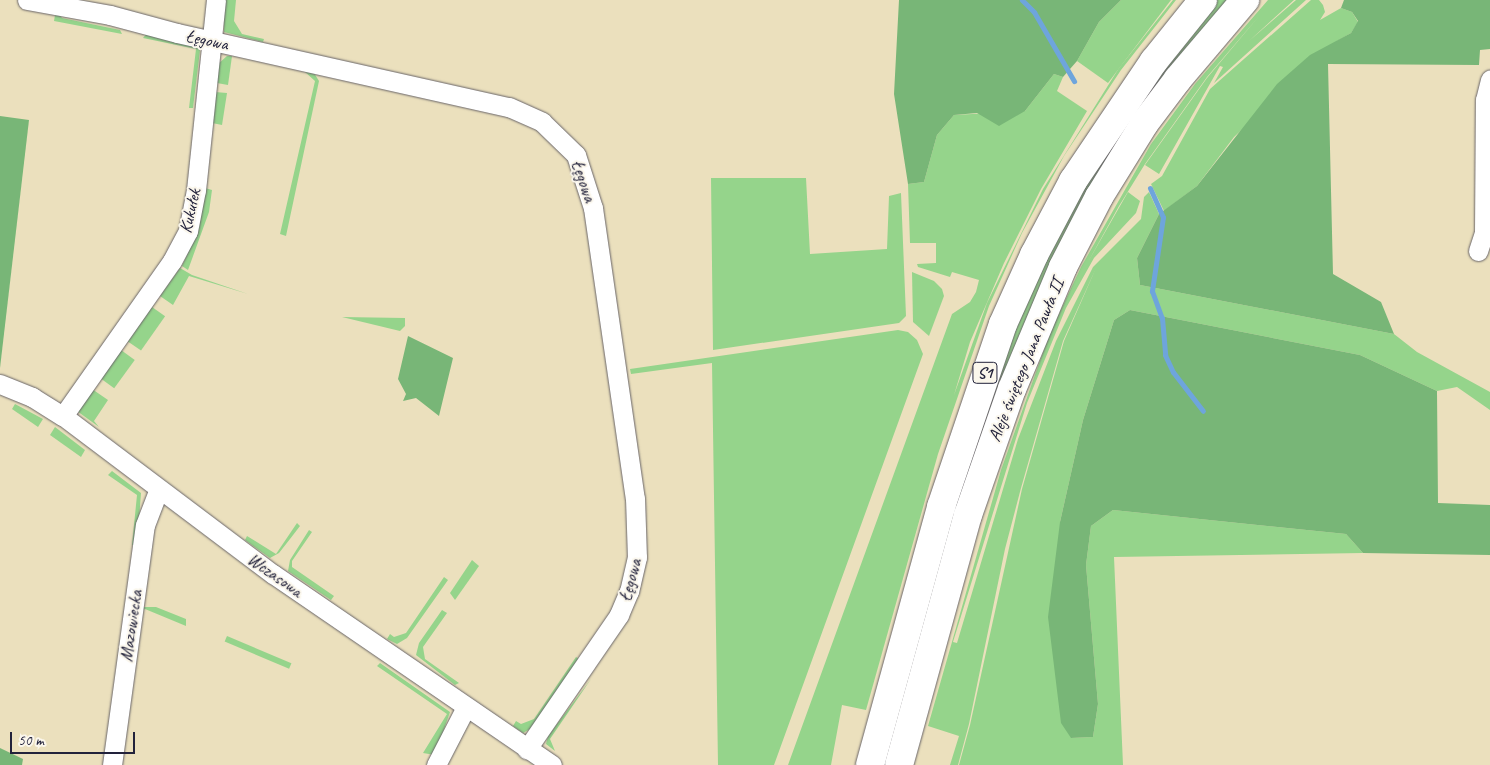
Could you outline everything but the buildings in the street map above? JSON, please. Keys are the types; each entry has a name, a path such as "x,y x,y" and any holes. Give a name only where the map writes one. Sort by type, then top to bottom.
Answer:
{"highway":[{"name":"Aleje świętego Jana Pawła II","path":"870,765 941,507 1003,324 1034,255 1073,182 1142,77 1203,0"},
{"name":"Aleje świętego Jana Pawła II","path":"899,765 968,515 1012,389 1062,267 1099,197 1144,124 1178,79 1245,0"}],"street":[{"name":"Łęgowa","path":"27,0 110,15 212,41 509,107 553,130 576,155 583,170 593,208 635,498 637,557 630,591 619,615 527,749"},
{"name":"Kukułek","path":"63,416 172,261 188,231 196,190 216,0"},
{"path":"1478,251 1484,233 1485,90 1490,80"},
{"name":"Wczasowa","path":"0,384 32,396 63,416 158,491 552,765"},
{"name":"Mazowiecka","path":"112,765 145,525 158,491"},
{"path":"436,765 466,707"}],"green space":[{"path":"224,0 236,0 234,21 242,34 264,39 263,42 224,32"},
{"path":"899,0 1121,0 1099,22 1077,61 1063,77 1054,74 1025,111 999,126 977,113 954,115 937,135 924,182 908,184 894,94"},
{"path":"1121,0 1171,0 1108,83 1077,61 1099,22"},
{"path":"1173,0 1176,0 1121,70 1064,156 1022,233 989,306 938,454 866,710 842,705 831,765 788,765 952,314 970,302 976,292 979,280 952,272 950,277 918,267 917,264 936,263 936,243 910,243 908,184 924,182 937,135 954,115 1025,111 1054,74 1063,77 1057,91 1087,111 1041,189 1004,263 970,342 954,395 987,303 1043,189 1119,68"},
{"path":"1215,0 1229,0 1049,270 1027,317 999,388 890,765 881,765 905,670 1007,338 1087,175"},
{"path":"1268,0 1294,0 1249,41 1296,0 1306,0 1214,83 1223,67 1220,66 1159,174 1145,165 1207,78 1260,15 1207,77 1145,164 1119,206 1088,262 1128,192 1140,201 1136,213 1094,258 1066,308 1027,403 953,642 957,643 1018,439 1056,341 1093,267 1141,219 1144,197 1149,192 1159,214 1137,258 1140,285 1394,334 1417,352 1490,392 1490,410 1457,387 1437,391 1360,355 1130,310 1114,320 1083,420 1060,522 1071,738 1093,737 1098,704 1086,565 1091,526 1113,510 1346,534 1363,553 1114,557 1123,765 959,765 970,725 1022,489 1064,341 1096,268 1063,341 1005,549 969,724 958,765 950,765 959,736 928,726 1001,470 1050,333 1081,267 1151,144 1195,84"},
{"path":"1311,0 1319,0 1323,5 1325,12 1320,20 1341,8 1352,12 1358,22 1351,33 1337,41 1234,137 1197,186 1164,211 1151,184 1162,176 1210,89"},
{"path":"1344,0 1490,0 1490,49 1480,50 1479,65 1328,64 1333,274 1381,302 1394,334 1140,285 1137,258 1159,214 1197,186 1277,84 1310,55 1351,33 1358,21 1352,12 1341,8"},
{"path":"56,9 62,18 120,30 122,34 54,21"},
{"path":"148,32 197,47 200,50 193,108 189,108 196,49 143,38"},
{"path":"227,56 232,56 228,85 217,83 218,64"},
{"path":"305,72 314,73 319,81 286,236 280,234 315,81"},
{"path":"215,92 227,93 222,125 212,123"},
{"path":"0,116 29,120 0,368"},
{"path":"711,178 806,178 810,254 887,249 889,196 901,193 906,316 899,323 713,350"},
{"path":"205,188 212,190 209,212 188,270 182,266 199,228"},
{"path":"180,268 192,275 248,294 189,276 173,305 160,296"},
{"path":"912,272 934,281 942,289 944,296 929,336 913,322"},
{"path":"152,307 165,316 141,351 128,341"},
{"path":"1130,310 1360,355 1437,391 1438,503 1490,505 1490,555 1363,553 1346,534 1113,510 1091,526 1086,565 1098,704 1093,737 1071,738 1061,723 1048,617 1060,522 1083,420 1114,320"},
{"path":"342,317 405,318 405,326 400,331"},
{"path":"898,330 908,332 917,340 923,354 774,765 718,765 712,363 631,374 630,369"},
{"path":"408,336 453,358 439,416 416,398 403,401 406,394 398,379"},
{"path":"121,350 135,360 114,388 100,378"},
{"path":"92,389 108,400 94,421 99,427 77,411"},
{"path":"15,404 43,419 38,427 12,409"},
{"path":"55,427 85,450 81,457 50,435"},
{"path":"112,471 141,493 137,546 132,545 137,495 108,475"},
{"path":"297,523 300,526 290,539 279,553 270,558 245,540 247,536 276,554"},
{"path":"309,530 312,532 292,561 292,567 334,596 331,600 288,571 290,560"},
{"path":"472,560 479,566 455,600 450,593"},
{"path":"444,577 448,580 407,638 397,644 387,639 390,634 394,637 406,633"},
{"path":"142,607 156,607 186,619 186,626 145,609 137,612"},
{"path":"442,610 447,613 423,647 425,659 459,683 455,685 416,655 419,643"},
{"path":"227,636 291,663 289,669 225,642"},
{"path":"576,657 579,659 530,729 523,733 513,726 516,721 521,724 534,719"},
{"path":"380,663 450,712 435,755 423,753 447,714 377,666"},
{"path":"591,679 550,739 555,751 546,744 548,736"},
{"path":"0,748 23,759 22,765 0,765"}],"waterway":[{"path":"1022,0 1034,12 1074,81"},
{"path":"1150,188 1163,217 1152,291 1162,318 1165,355 1173,372 1203,411"}]}
